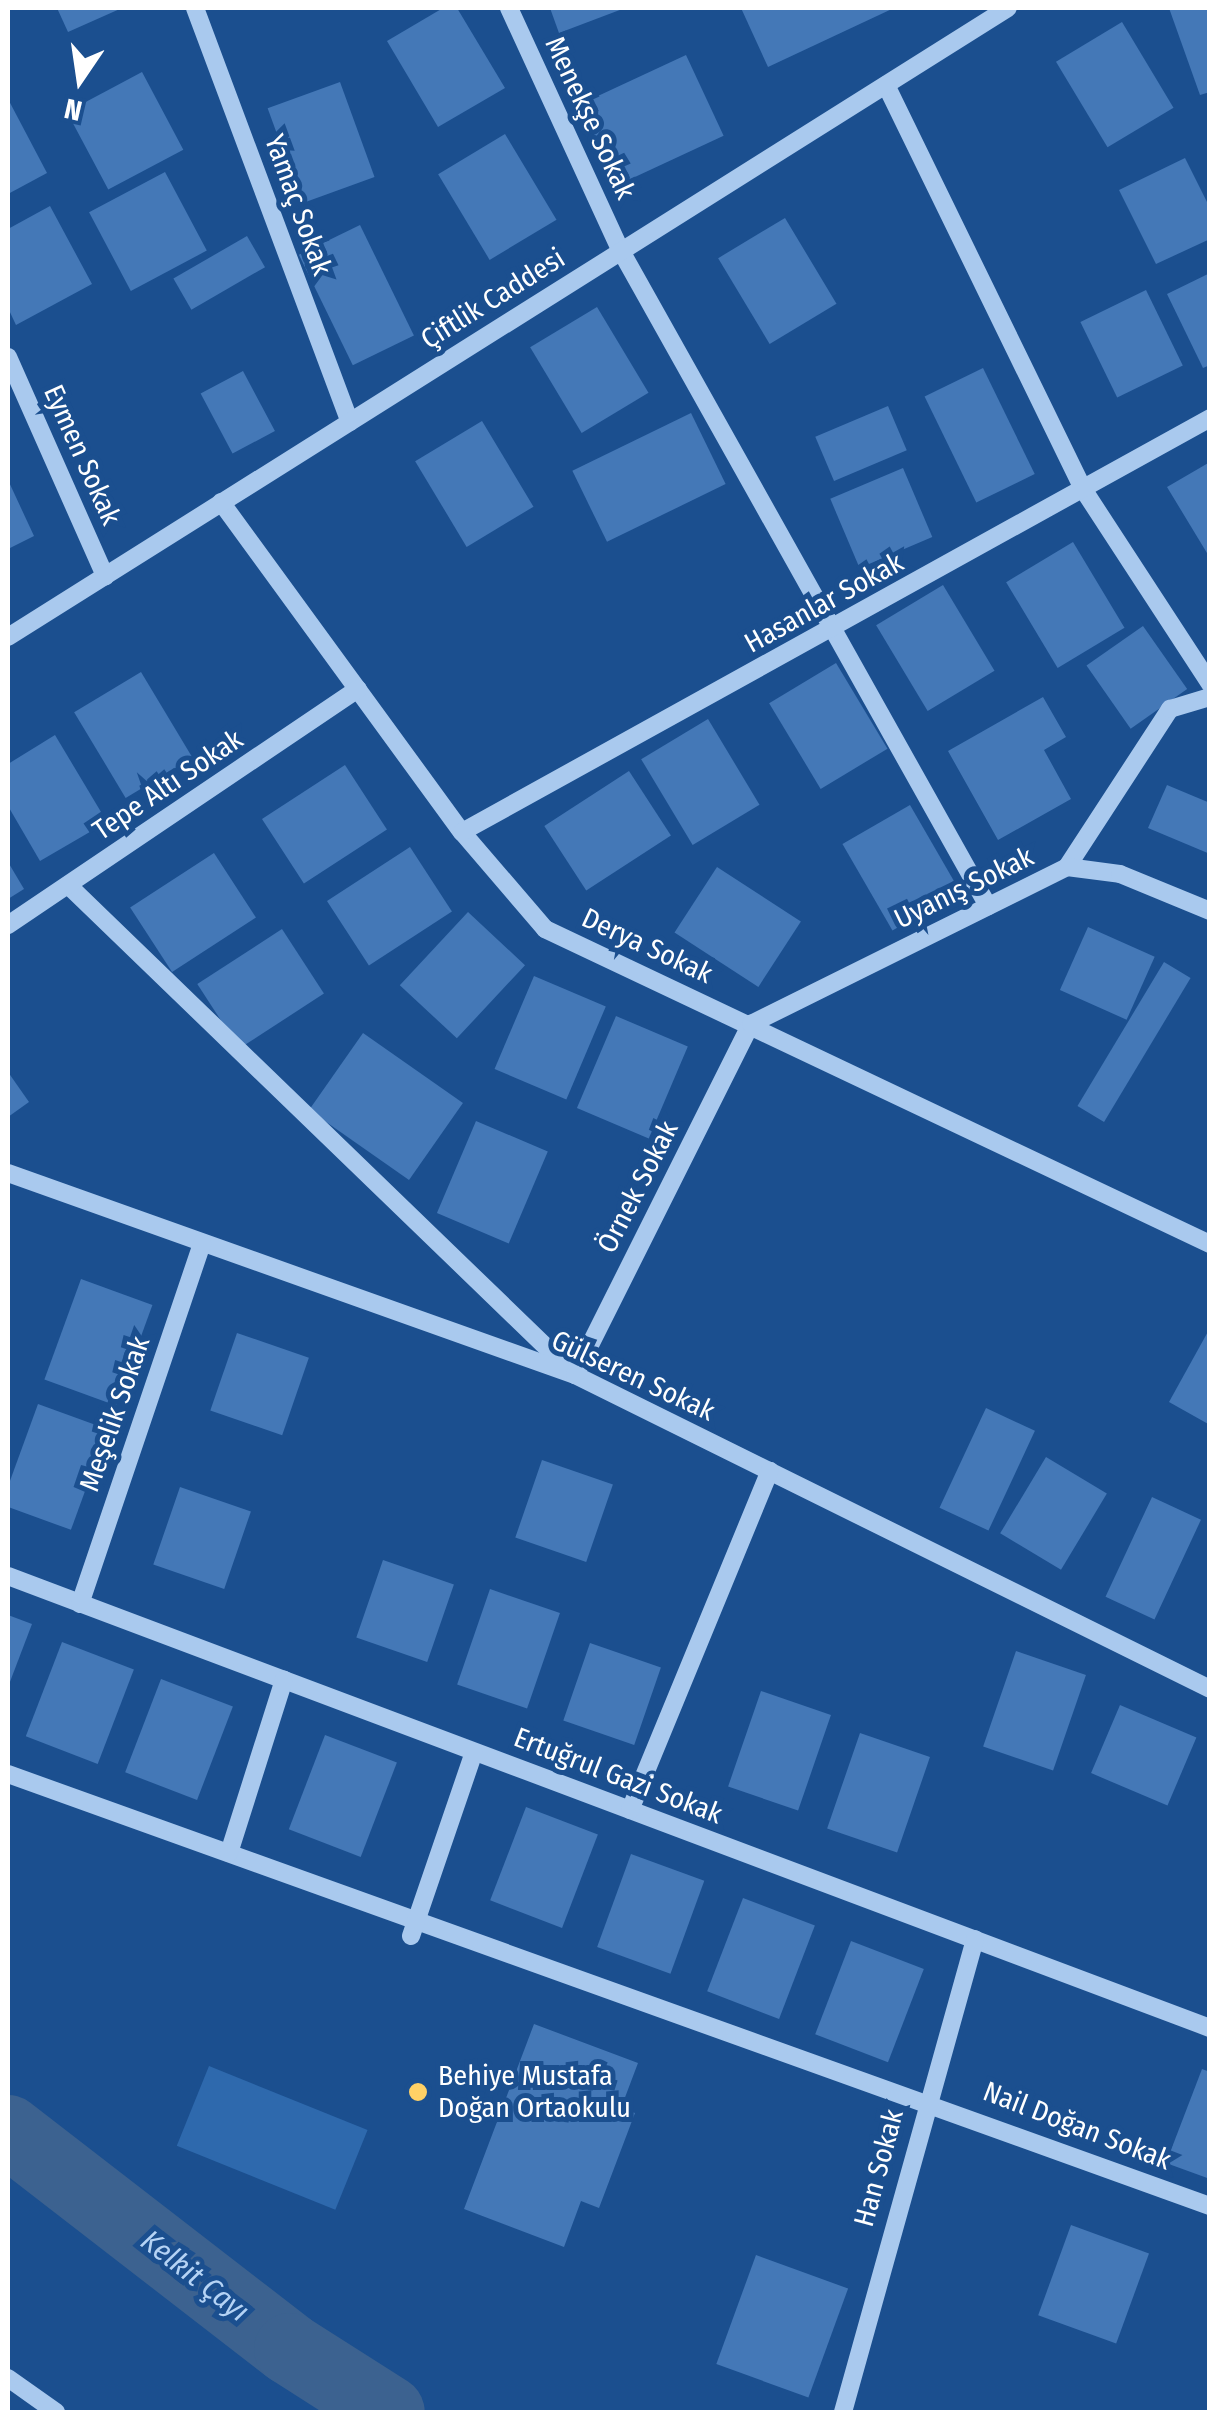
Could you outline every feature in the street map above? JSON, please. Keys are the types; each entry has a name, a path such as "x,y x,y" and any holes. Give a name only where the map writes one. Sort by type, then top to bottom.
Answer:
{"street":[{"name":"Yamaç Sokak","path":"195,8 350,422"},
{"name":"Menekşe Sokak","path":"508,8 622,251 839,628 988,906"},
{"name":"Çiftlik Caddesi","path":"8,637 1008,8"},
{"path":"886,84 1083,489 1210,684"},
{"name":"Eymen Sokak","path":"8,357 106,576"},
{"name":"Hasanlar Sokak","path":"462,832 839,628 1210,418"},
{"name":"Derya Sokak","path":"222,502 462,832 545,929 1210,1244"},
{"name":"Tepe Altı Sokak","path":"8,925 358,690"},
{"path":"1067,867 1170,709 1210,698"},
{"name":"Uyanış Sokak","path":"751,1024 1067,867 1120,874 1210,911"},
{"path":"68,886 575,1375"},
{"name":"Örnek Sokak","path":"575,1375 751,1024"},
{"name":"Gülseren Sokak","path":"8,1173 575,1375 1210,1688"},
{"name":"Meşelik Sokak","path":"80,1604 202,1242"},
{"path":"630,1810 770,1472"},
{"name":"Ertuğrul Gazi Sokak","path":"8,1576 1210,2028"},
{"path":"229,1852 284,1680"},
{"path":"414,1928 474,1752"},
{"name":"Nail Doğan Sokak","path":"8,1774 229,1852 414,1928 925,2098 1210,2206"},
{"name":"Han Sokak","path":"843,2412 925,2098 975,1939"},
{"path":"8,2378 56,2412"}],"shaded area":[{"path":"209,2066 368,2130 335,2210 177,2146"}],"building":[{"path":"57,8 122,8 68,32"},
{"path":"443,8 457,8 505,88 438,127 387,41"},
{"path":"550,8 625,8 559,33"},
{"path":"741,8 894,8 768,67"},
{"path":"1169,8 1210,8 1210,92 1200,95"},
{"path":"1122,22 1174,108 1108,147 1056,62"},
{"path":"686,55 724,136 617,186 579,105"},
{"path":"142,72 183,150 108,190 67,112"},
{"path":"340,82 375,177 302,203 268,108"},
{"path":"8,99 47,173 8,194"},
{"path":"505,134 557,220 490,260 438,174"},
{"path":"1185,158 1210,208 1210,239 1156,264 1119,190"},
{"path":"165,172 207,251 131,291 89,212"},
{"path":"50,206 92,284 16,325 8,308 8,229"},
{"path":"785,218 837,304 770,344 718,258"},
{"path":"360,225 414,336 353,365 299,255"},
{"path":"247,236 265,267 191,310 173,278"},
{"path":"1210,273 1210,365 1203,368 1167,294"},
{"path":"1146,290 1183,365 1117,397 1080,322"},
{"path":"597,307 649,393 582,433 530,347"},
{"path":"983,368 1035,474 976,503 925,396"},
{"path":"243,371 275,431 233,454 201,394"},
{"path":"888,406 907,450 834,481 815,437"},
{"path":"691,413 726,484 607,542 572,471"},
{"path":"482,421 534,507 467,547 415,461"},
{"path":"1210,462 1210,558 1167,487"},
{"path":"903,468 932,537 860,568 830,499"},
{"path":"8,480 34,536 8,549"},
{"path":"1073,542 1125,628 1058,668 1006,582"},
{"path":"943,585 995,671 928,711 876,625"},
{"path":"1143,626 1187,689 1131,729 1086,666"},
{"path":"836,663 888,749 821,789 769,703"},
{"path":"141,672 193,758 126,798 74,712"},
{"path":"1043,697 1066,737 1044,750 1071,799 998,840 948,751"},
{"path":"708,719 760,805 693,845 641,759"},
{"path":"55,735 107,822 40,861 8,806 8,764"},
{"path":"345,765 387,830 304,883 262,819"},
{"path":"629,771 671,836 586,891 544,826"},
{"path":"1167,785 1210,803 1210,854 1148,828"},
{"path":"910,805 960,892 892,931 842,844"},
{"path":"410,847 452,912 369,965 327,901"},
{"path":"214,853 256,918 172,972 130,907"},
{"path":"8,862 24,889 8,899"},
{"path":"717,867 801,921 758,987 675,932"},
{"path":"468,912 525,965 457,1038 400,985"},
{"path":"1088,927 1155,957 1127,1020 1060,990"},
{"path":"282,929 324,994 239,1049 197,984"},
{"path":"1164,962 1191,978 1104,1122 1077,1106"},
{"path":"534,976 606,1006 566,1099 495,1069"},
{"path":"616,1016 688,1046 649,1139 577,1108"},
{"path":"363,1033 463,1103 409,1180 309,1110"},
{"path":"8,1072 29,1102 8,1117"},
{"path":"476,1121 548,1151 509,1244 437,1213"},
{"path":"81,1279 152,1305 116,1406 44,1380"},
{"path":"1210,1328 1210,1425 1169,1402"},
{"path":"237,1333 309,1358 282,1435 210,1411"},
{"path":"38,1404 108,1429 71,1530 8,1507 8,1486"},
{"path":"986,1408 1035,1431 988,1531 940,1508"},
{"path":"1046,1457 1107,1494 1061,1570 1000,1533"},
{"path":"542,1460 613,1484 586,1562 515,1538"},
{"path":"180,1487 251,1511 224,1589 153,1565"},
{"path":"1152,1497 1201,1520 1154,1620 1106,1597"},
{"path":"383,1560 454,1584 427,1662 356,1638"},
{"path":"490,1589 560,1613 527,1709 457,1684"},
{"path":"8,1615 32,1624 8,1687"},
{"path":"62,1642 134,1670 98,1764 26,1736"},
{"path":"590,1643 661,1667 634,1745 563,1721"},
{"path":"1016,1651 1086,1675 1053,1771 983,1746"},
{"path":"161,1679 233,1707 197,1800 125,1772"},
{"path":"761,1691 831,1715 798,1811 728,1786"},
{"path":"1120,1705 1196,1737 1167,1806 1091,1773"},
{"path":"860,1733 930,1757 897,1853 827,1828"},
{"path":"325,1735 397,1763 361,1857 289,1829"},
{"path":"526,1807 598,1835 562,1928 490,1900"},
{"path":"631,1854 704,1881 670,1974 597,1947"},
{"path":"743,1898 815,1926 779,2019 707,1991"},
{"path":"851,1941 924,1969 888,2062 815,2034"},
{"name":"Behiye Mustafa Doğan Ortaokulu","path":"534,2024 638,2063 621,2108 635,2113 599,2208 581,2201 564,2247 464,2209"},
{"path":"1202,2069 1210,2072 1210,2179 1166,2163"},
{"path":"1071,2225 1149,2253 1116,2344 1038,2315"},
{"path":"756,2255 848,2289 808,2398 716,2364"}],"waterway":[{"name":"Kelkit Çayı","path":"8,2131 290,2349 389,2412"}],"place":[{"name":"Behiye Mustafa Doğan Ortaokulu","path":"418,2092"}]}
